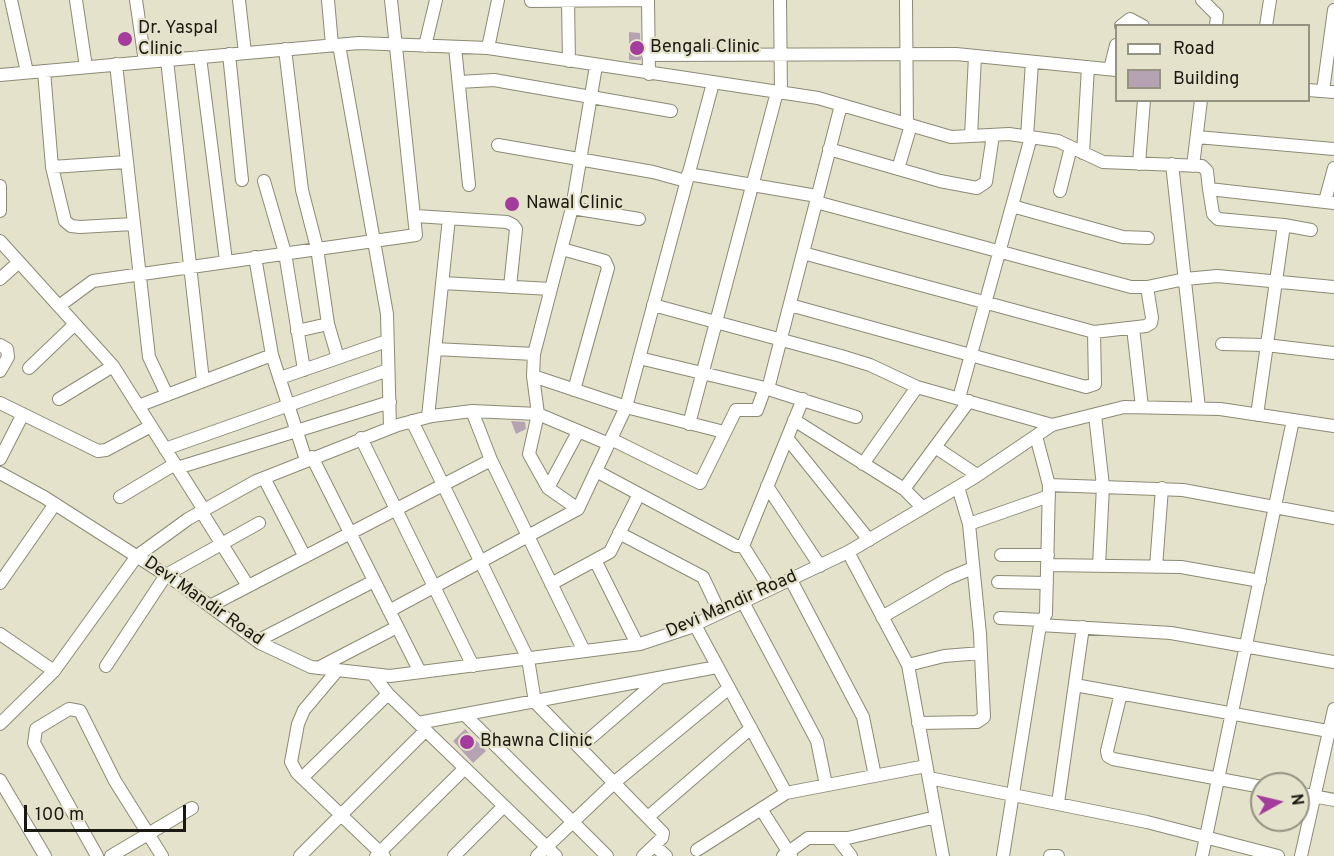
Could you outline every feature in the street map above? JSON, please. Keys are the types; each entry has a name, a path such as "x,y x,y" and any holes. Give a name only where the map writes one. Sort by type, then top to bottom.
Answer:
{"street":[{"path":"11,0 27,72"},
{"path":"76,0 86,67"},
{"path":"136,0 145,62"},
{"path":"239,0 245,53"},
{"path":"327,0 387,314 390,428"},
{"path":"58,306 93,281 416,235 416,216 391,0"},
{"path":"424,46 436,0"},
{"path":"488,48 498,0"},
{"path":"568,0 569,62"},
{"path":"531,1 647,0 649,74"},
{"path":"689,424 752,184 779,92 780,0"},
{"path":"898,169 909,124 906,0"},
{"path":"1202,0 1217,15 1216,24"},
{"path":"1266,24 1270,0"},
{"path":"1310,90 1328,92 1334,10"},
{"path":"1124,24 1130,19 1139,24"},
{"path":"0,75 336,45 488,48 779,92 841,105 951,137 993,135 1029,137 1058,141 1103,162 1172,164 1205,168 1214,218 1311,230"},
{"path":"455,47 469,185"},
{"path":"285,49 302,190 317,248 328,324 338,358"},
{"path":"648,55 975,56 1113,69 1115,53"},
{"path":"229,54 242,180"},
{"path":"970,136 975,56"},
{"path":"200,57 226,261"},
{"path":"167,60 204,381"},
{"path":"904,489 935,447 964,399 971,353 1029,137 1032,62"},
{"path":"116,64 149,357 167,395"},
{"path":"578,509 548,488 529,454 538,414 533,376 534,354 572,208 596,66"},
{"path":"1083,153 1088,67"},
{"path":"44,71 52,167 65,221 71,226 133,224"},
{"path":"459,82 494,80 671,111"},
{"path":"389,611 578,509 626,407 713,83"},
{"path":"1139,164 1144,102"},
{"path":"1193,166 1201,102"},
{"path":"0,724 54,671 137,556 203,511 264,478 390,428 428,417 472,411 538,414 578,432 610,442 700,483 736,410 758,410 767,389 841,105"},
{"path":"830,149 940,181 977,188 986,182 993,135"},
{"path":"1197,136 1334,149"},
{"path":"498,145 687,178 752,184 817,199 999,253 1131,287 1147,287 1185,279 1217,276 1334,287"},
{"path":"1060,191 1071,147"},
{"path":"52,167 126,162"},
{"path":"1172,164 1199,408"},
{"path":"1209,189 1329,202 1334,172"},
{"path":"264,181 285,253 304,370"},
{"path":"0,186 0,211"},
{"path":"1012,206 1123,237 1148,238"},
{"path":"572,208 639,219"},
{"path":"416,216 507,222 516,229 510,287"},
{"path":"428,417 449,219"},
{"path":"1257,414 1284,225"},
{"path":"0,241 113,366 248,586"},
{"path":"562,249 606,261 608,268 574,390"},
{"path":"803,253 1094,332 1146,326 1152,318 1147,287"},
{"path":"255,257 272,355 296,431 420,672"},
{"path":"0,279 19,262"},
{"path":"442,283 551,289"},
{"path":"653,305 870,365 917,387 1052,425"},
{"path":"790,305 971,353 1086,387 1095,384 1094,332"},
{"path":"29,368 75,324"},
{"path":"297,331 328,324"},
{"path":"1133,328 1142,407"},
{"path":"279,378 387,340"},
{"path":"1222,344 1266,345 1334,353"},
{"path":"0,345 7,349 8,357 0,371"},
{"path":"435,349 534,354"},
{"path":"138,406 272,355"},
{"path":"639,358 767,389 856,417"},
{"path":"59,399 113,366"},
{"path":"165,449 388,370"},
{"path":"533,376 626,407 724,432"},
{"path":"863,464 917,387"},
{"path":"743,546 803,399"},
{"path":"120,497 176,466 390,402"},
{"path":"0,403 98,451 106,450 151,426"},
{"name":"Devi Mandir Road","path":"0,473 55,504 137,556 257,641 318,668 374,676 473,666 637,644 695,625 848,552 958,487 1052,425 1124,407 1142,407 1199,408 1334,426"},
{"path":"472,411 491,460 584,651"},
{"path":"0,459 23,414"},
{"path":"1095,415 1102,486 1099,566"},
{"path":"794,420 904,489 923,507"},
{"path":"1202,856 1293,420"},
{"path":"412,421 528,659 535,702 663,833 655,846 644,856"},
{"path":"548,488 578,432"},
{"path":"1003,856 1041,623 1046,614 1049,490 1036,436"},
{"path":"361,438 473,666"},
{"path":"787,438 869,540"},
{"path":"935,447 977,475"},
{"path":"210,606 491,460"},
{"path":"596,471 736,546 743,546"},
{"path":"264,478 306,556"},
{"path":"767,486 820,566"},
{"path":"969,524 1049,490 1102,486 1162,488 1334,518"},
{"path":"918,723 982,720 981,653 969,524 958,487"},
{"path":"1156,567 1162,488"},
{"path":"551,584 610,552 639,494"},
{"path":"0,583 55,504"},
{"path":"106,666 166,575 259,523"},
{"path":"619,533 703,577 720,613"},
{"path":"743,546 770,589"},
{"path":"848,552 908,665 943,856"},
{"path":"1001,555 1099,566 1181,567 1260,581"},
{"path":"595,560 637,644"},
{"path":"882,617 949,578 973,568"},
{"path":"257,641 374,580"},
{"path":"790,580 863,717 875,776"},
{"path":"998,582 1047,583"},
{"path":"743,602 817,741 826,785"},
{"path":"1000,618 1171,633 1334,662"},
{"path":"695,625 786,793"},
{"path":"318,668 397,627"},
{"path":"1058,803 1083,627"},
{"path":"0,634 54,671"},
{"path":"908,665 944,656 981,653"},
{"path":"300,856 422,727 465,714 717,667"},
{"path":"336,672 304,710 298,724 291,762 302,778 380,855 465,768"},
{"path":"374,676 388,694 504,806 546,853 573,822 615,782 729,688"},
{"path":"580,747 660,678"},
{"path":"1075,686 1233,712 1332,732"},
{"path":"1121,693 1108,756 1113,759 1250,784"},
{"path":"302,778 388,694"},
{"path":"97,856 34,743 36,729 69,709 80,711 115,781 162,856"},
{"path":"1301,856 1332,732 1334,709"},
{"path":"465,714 607,856"},
{"path":"648,817 751,728"},
{"path":"697,850 786,793 875,776 928,772 1278,856"},
{"path":"0,780 45,856"},
{"path":"1310,795 1334,800"},
{"path":"454,856 504,806"},
{"path":"111,856 192,808"},
{"path":"761,809 787,855 808,838 848,838 936,817"},
{"path":"837,838 851,856"},
{"path":"655,846 666,856"},
{"path":"1050,856 1058,856"}],"building":[{"path":"629,32 640,33 641,60 629,60"},
{"path":"511,421 525,422 526,429 516,434"},
{"path":"465,729 486,751 473,763 453,741"}],"place":[{"name":"Dr. Yaspal Clinic","path":"125,39"},
{"name":"Bengali Clinic","path":"637,48"},
{"name":"Nawal Clinic","path":"512,204"},
{"name":"Bhawna Clinic","path":"467,742"}]}
